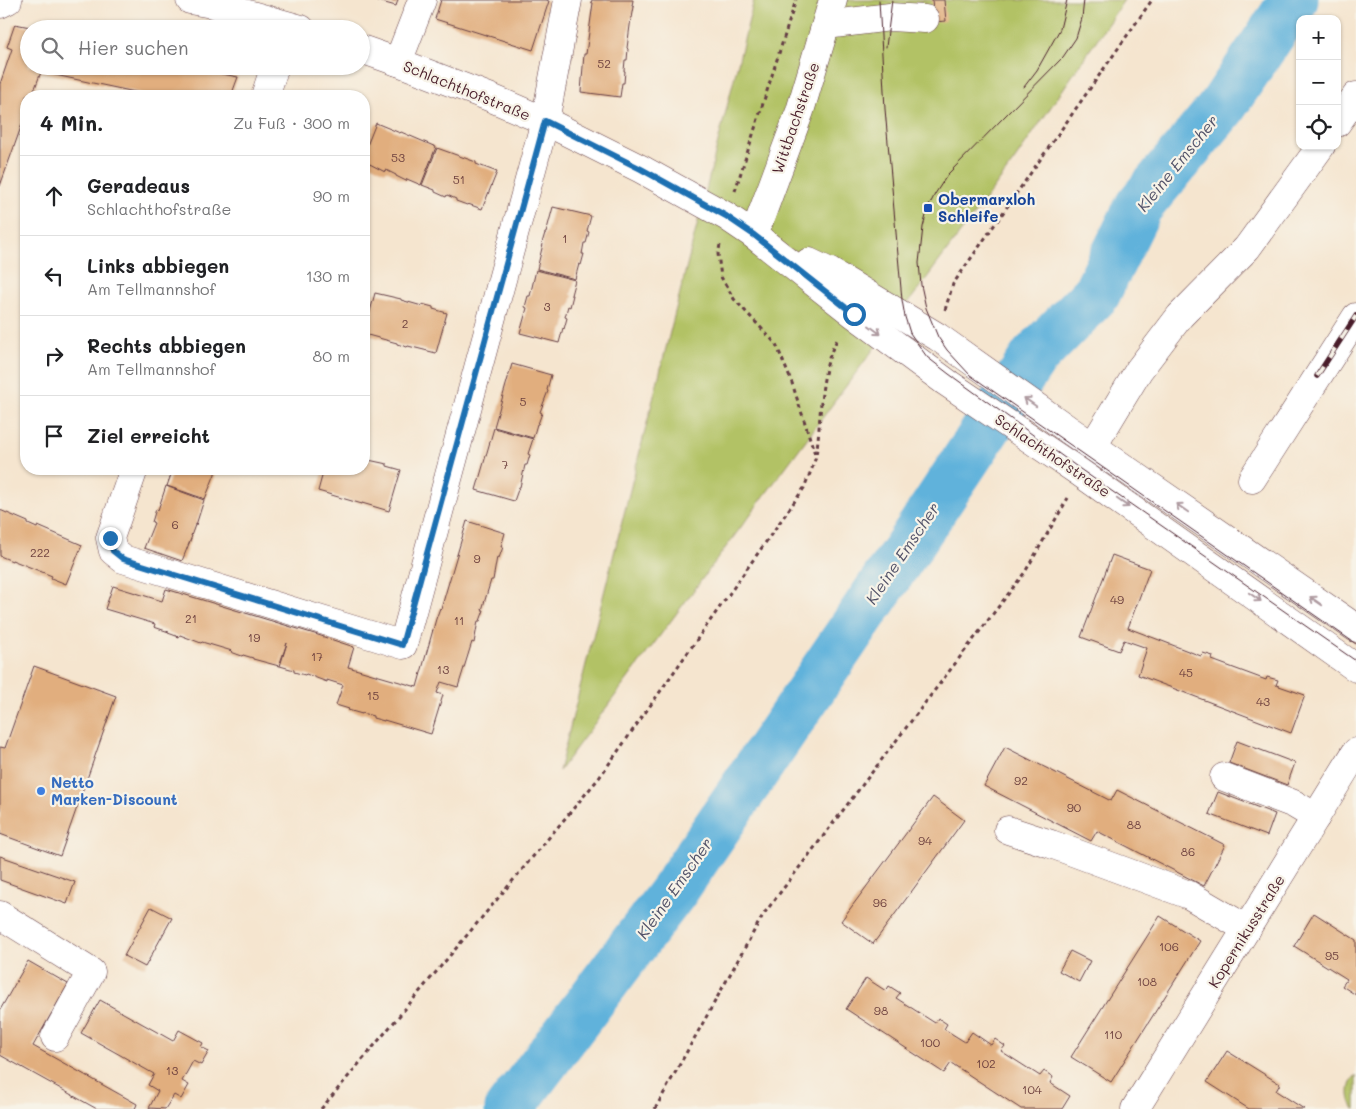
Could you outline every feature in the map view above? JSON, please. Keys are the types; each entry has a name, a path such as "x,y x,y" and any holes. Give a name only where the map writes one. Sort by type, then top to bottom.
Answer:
{"street":[{"path":"0,4 8,0"},
{"path":"398,62 422,0"},
{"path":"132,475 110,538 113,551 123,559 402,645 545,121 568,0"},
{"path":"205,1 269,20"},
{"path":"829,12 925,19"},
{"name":"Wittbachstraße","path":"754,235 800,111 829,12"},
{"name":"Schlachthofstraße","path":"370,53 488,97 545,121 641,169 726,216 754,235 854,314 946,382 1079,472 1356,668"},
{"path":"266,90 272,75"},
{"path":"1341,117 1356,96"},
{"path":"1093,446 1139,370 1180,316 1247,248 1318,150"},
{"name":"Schlachthofstraße","path":"754,235 830,272 938,337 1356,628"},
{"path":"1252,479 1356,317"},
{"name":"Kopernikusstraße","path":"1135,1109 1356,752"},
{"path":"1224,777 1294,804 1316,817"},
{"path":"1008,830 1189,895 1246,929"},
{"path":"0,915 92,972 55,1037"}],"path":[{"path":"796,0 726,216 718,254 721,277 734,299 776,344 792,383 816,457"},
{"path":"938,337 953,284 1152,0"},
{"path":"320,1109 599,778 804,488 816,457 828,361 837,340 854,314"},
{"path":"655,1109 763,915 1025,572 1070,496 1079,472"}],"green space":[{"path":"754,0 1124,0 1014,161 559,771"},
{"path":"1356,1075 1356,1109 1354,1109 1349,1092 1351,1083"}],"building":[{"path":"374,0 398,0 396,6"},
{"path":"441,0 549,1 533,50 435,19"},
{"path":"592,0 633,0 632,6 634,7 627,48 627,60 625,60 624,83 622,83 620,97 581,92 584,54 586,54"},
{"path":"932,0 944,0 946,21 934,22"},
{"path":"15,24 20,25 20,75 40,75 34,90 20,90 20,130 0,186 0,84 12,49 7,47"},
{"path":"55,75 228,75 238,77 233,90 126,90"},
{"path":"376,123 436,147 421,185 407,179 406,181 370,164 370,138"},
{"path":"437,148 497,172 482,209 456,201 456,199 447,195 446,197 422,185"},
{"path":"553,207 591,216 587,231 589,232 582,254 584,254 575,279 537,269 542,243"},
{"path":"536,270 575,280 570,307 568,306 565,317 567,318 559,343 520,333 527,308 525,307 528,296 530,296"},
{"path":"375,293 422,306 422,304 433,307 433,309 447,313 436,353 407,347 370,336 370,312"},
{"path":"512,364 551,375 548,391 540,412 542,413 533,438 494,427"},
{"path":"494,428 533,439 527,465 525,465 520,487 514,501 476,490"},
{"path":"370,460 387,464 387,466 401,470 389,511 318,491 322,475 370,475"},
{"path":"171,475 215,475 205,499 167,486"},
{"path":"166,486 204,500 182,561 144,548 154,523 152,522 156,509 158,510"},
{"path":"0,510 37,528 38,526 82,545 66,584 51,578 52,576 0,556"},
{"path":"467,521 505,533 501,547 503,547 499,558 497,557 493,580 491,580 482,610 484,610 480,621 478,621 474,643 472,642 458,687 441,682 437,693 443,695 431,734 373,718 373,716 336,705 343,685 327,680 327,682 280,666 287,643 279,666 242,656 232,651 180,635 179,637 154,627 155,624 105,609 113,586 162,601 166,589 354,647 348,667 417,687"},
{"path":"1112,555 1150,569 1128,628 1201,656 1203,653 1213,656 1212,660 1266,680 1267,677 1278,680 1276,685 1305,695 1291,733 1138,675 1147,648 1124,640 1119,651 1081,637"},
{"name":"Netto Marken-Discount","path":"34,666 116,696 60,856 0,834 0,747 5,748"},
{"path":"1237,741 1295,763 1287,785 1229,763"},
{"path":"1005,747 1111,801 1117,790 1225,845 1204,886 1097,831 1091,841 984,786"},
{"path":"1218,792 1275,814 1267,836 1209,814"},
{"path":"933,797 964,820 873,944 841,921"},
{"path":"0,856 75,882 67,904 0,880"},
{"path":"151,907 172,918 145,967 124,956"},
{"path":"1314,913 1356,940 1356,995 1342,986 1347,979 1294,946"},
{"path":"1160,916 1200,941 1111,1082 1071,1057"},
{"path":"1070,951 1090,961 1079,982 1059,971"},
{"path":"28,961 68,984 33,1046 137,1104 135,1109 97,1109 0,1055 0,1010"},
{"path":"866,978 886,991 889,986 900,993 896,998 935,1023 938,1018 947,1024 944,1029 965,1042 972,1032 991,1045 995,1039 1005,1046 1001,1051 1040,1076 1044,1071 1053,1077 1050,1083 1070,1096 1062,1109 1021,1109 951,1063 944,1073 846,1009"},
{"path":"100,1000 173,1041 179,1030 203,1043 201,1047 209,1051 201,1065 193,1061 182,1081 189,1085 181,1099 174,1095 165,1109 149,1108 158,1091 148,1085 154,1074 81,1033"},
{"path":"1227,1051 1280,1084 1276,1091 1304,1109 1249,1109 1207,1082"}],"waterway":[{"name":"Kleine Emscher","path":"509,1109 673,892 906,550 1034,357 1096,294 1139,206 1222,107 1294,0"}],"tram line":[{"path":"879,0 885,109 902,300 910,333 927,357 1080,469 1356,661"},
{"path":"886,47 892,0"},
{"path":"1024,87 1037,70 1060,29 1067,0"},
{"path":"1084,0 1082,18 1076,38 1063,57 948,174 928,208 923,227 919,263 926,308 938,337 970,375 1356,644"}],"railway":[{"path":"1317,376 1356,316"}],"place":[{"name":"Obermarxloh Schleife","path":"928,208"},
{"name":"Netto Marken-Discount","path":"41,791"}],"route":[{"path":"110,538 113,551 123,559 402,645 545,121 641,169 726,216 754,235 854,314"}]}
